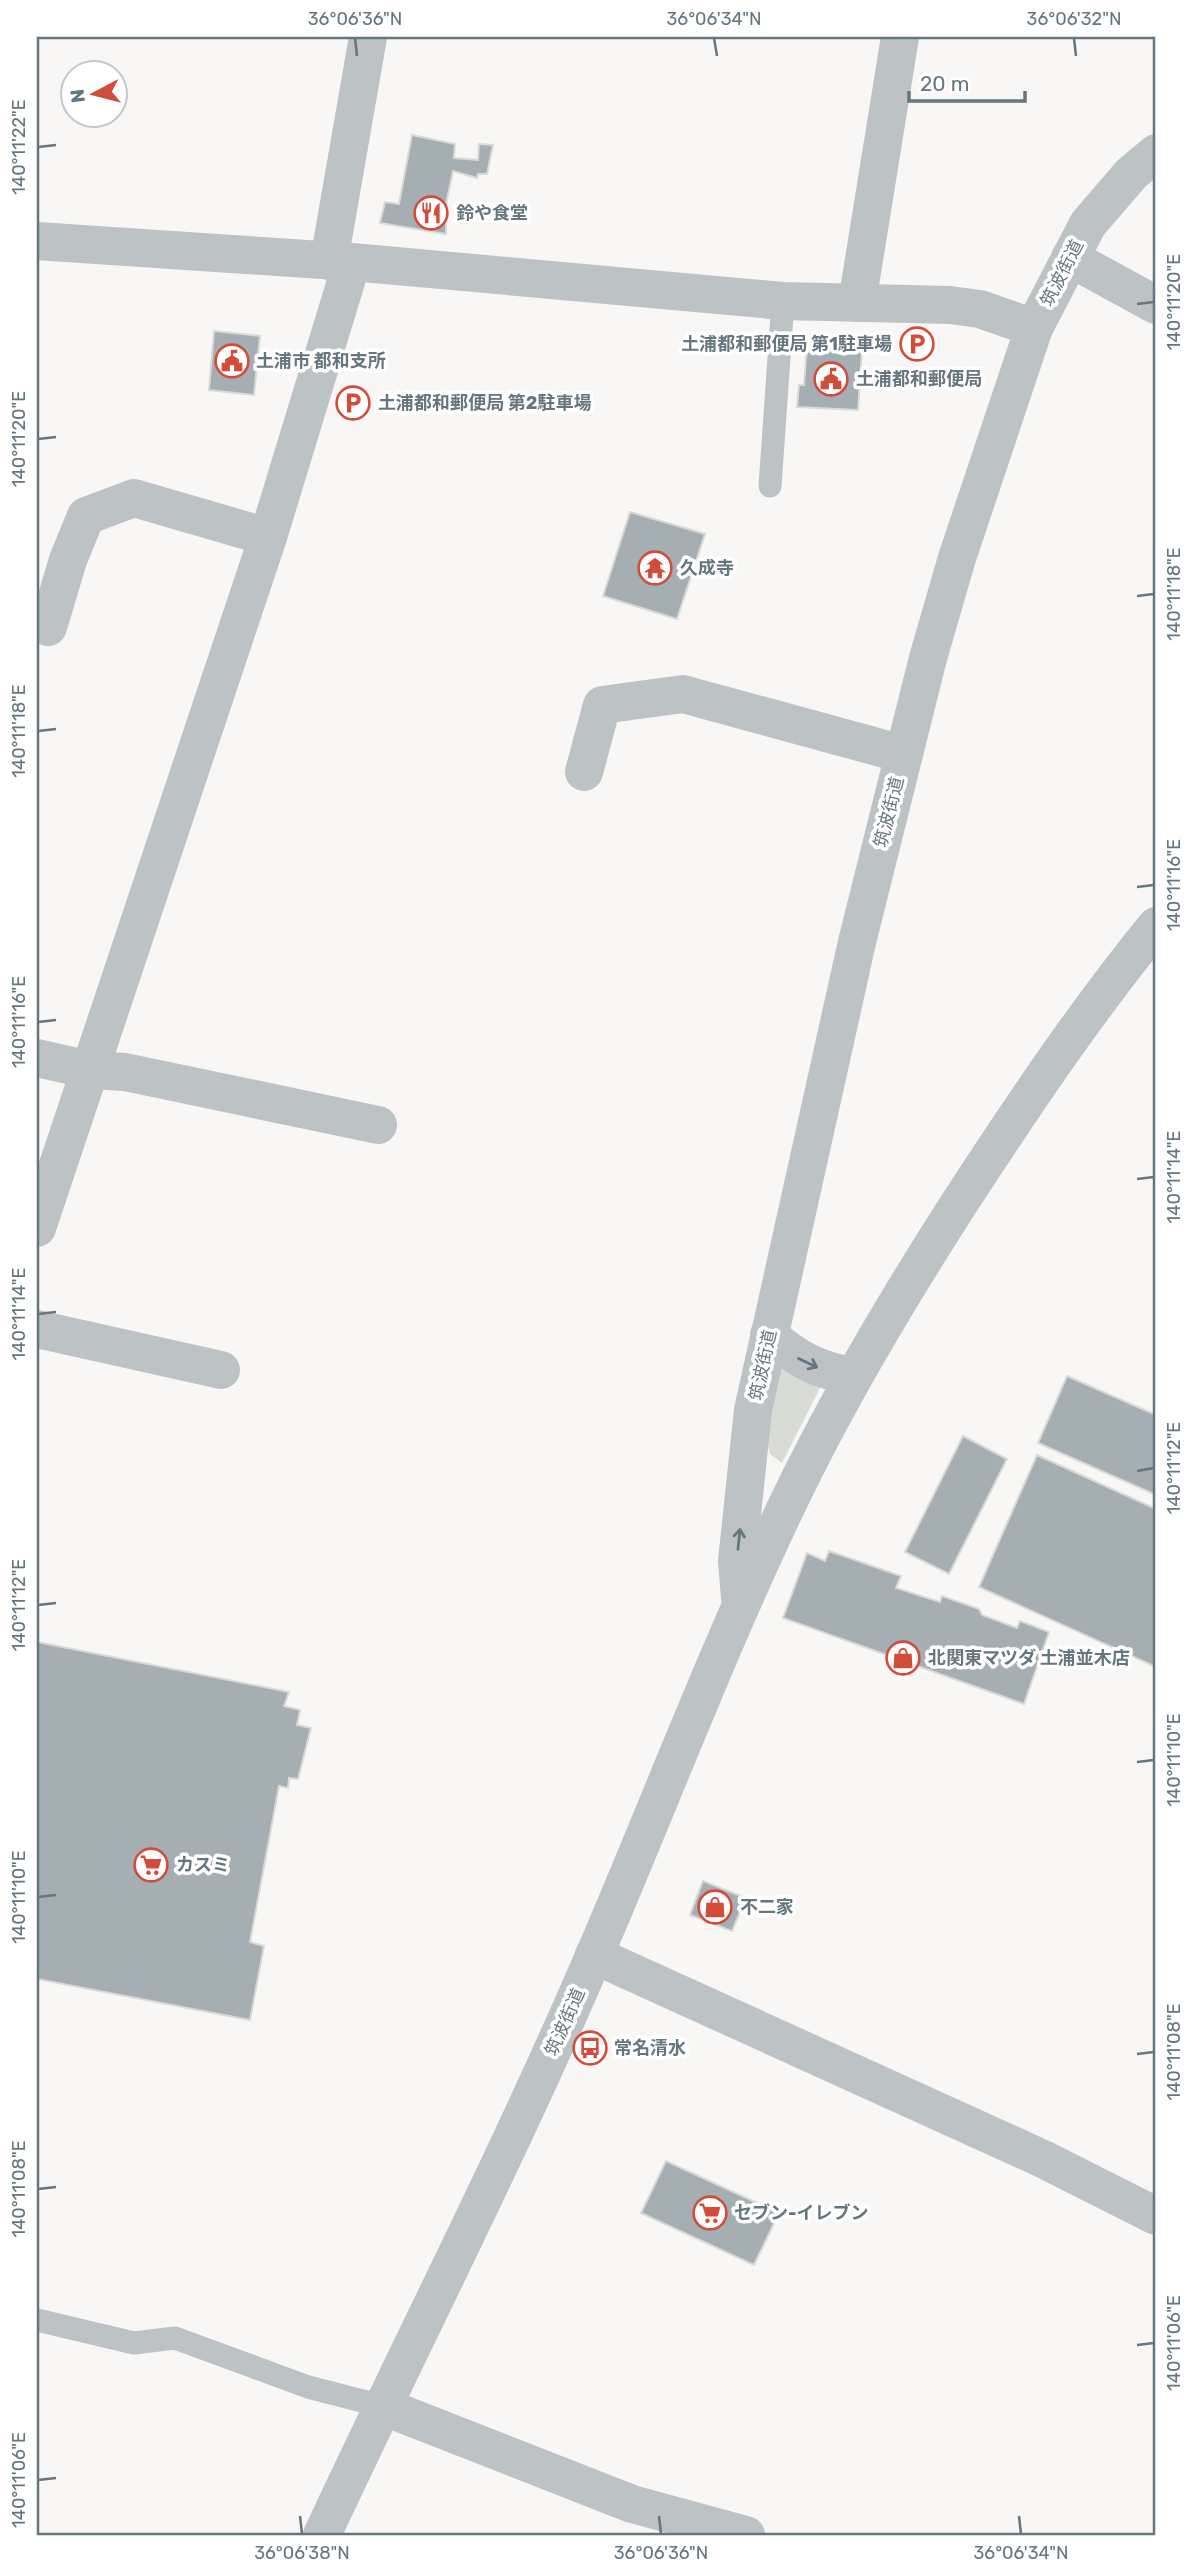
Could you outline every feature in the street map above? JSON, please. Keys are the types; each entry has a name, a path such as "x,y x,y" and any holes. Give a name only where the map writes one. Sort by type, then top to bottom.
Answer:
{"street":[{"path":"37,1228 268,537 341,262 368,37"},
{"path":"857,303 900,37"},
{"name":"筑波街道","path":"740,1607 737,1561 753,1410 857,942 903,754 957,558 1034,328 1088,223 1131,174 1156,153"},
{"path":"37,240 341,262 783,302 950,305 980,309 1034,328"},
{"path":"1070,258 1156,305"},
{"path":"48,627 68,560 86,516 134,498 268,537"},
{"path":"584,772 602,705 683,694 903,754"},
{"name":"筑波街道","path":"322,2535 552,2052 740,1607 789,1501 854,1376 943,1228 1034,1089 1092,1007 1156,926"},
{"path":"37,1058 90,1070 125,1072 378,1125"},
{"path":"37,1329 221,1370"},
{"path":"769,1335 803,1361 833,1373 854,1376"},
{"path":"748,1455 758,1475 789,1501"},
{"path":"594,1955 1043,2159 1156,2216"},
{"path":"382,2406 632,2504 746,2535"}],"lane":[{"path":"770,486 783,302"},
{"path":"37,2320 134,2343 175,2338 308,2387 382,2406"}],"shaded area":[{"path":"777,1359 824,1380 782,1463 770,1454 767,1441"}],"building":[{"path":"412,135 455,144 454,158 478,160 479,144 493,145 487,174 478,174 477,178 453,171 442,223 446,224 446,234 380,223 385,202 399,204"},
{"path":"214,331 260,336 254,395 209,390"},
{"path":"807,346 862,350 858,410 797,407 799,385 804,385"},
{"path":"630,512 705,534 677,619 603,596"},
{"path":"1067,1376 1156,1415 1156,1495 1038,1443"},
{"path":"963,1436 1007,1459 949,1574 905,1552"},
{"path":"1037,1455 1156,1509 1156,1667 979,1587"},
{"path":"829,1551 901,1576 896,1588 940,1602 942,1596 979,1609 982,1615 1017,1628 1020,1621 1049,1632 1024,1704 783,1618 807,1553 825,1561"},
{"name":"カスミ","path":"37,1642 289,1692 284,1706 300,1710 297,1725 311,1728 298,1779 289,1778 288,1788 279,1786 250,1942 264,1946 250,2020 37,1979"},
{"path":"703,1881 746,1898 732,1931 690,1915"},
{"name":"セブン-イレブン","path":"666,2161 779,2213 754,2265 641,2213"}],"place":[{"name":"鈴や食堂","path":"431,213"},
{"name":"土浦都和郵便局 第1駐車場","path":"917,344"},
{"name":"土浦市 都和支所","path":"232,361"},
{"name":"土浦都和郵便局","path":"831,379"},
{"name":"土浦都和郵便局 第2駐車場","path":"353,403"},
{"name":"久成寺","path":"655,568"},
{"name":"北関東マツダ 土浦並木店","path":"903,1658"},
{"name":"カスミ","path":"151,1865"},
{"name":"不二家","path":"715,1907"},
{"name":"常名清水","path":"590,2048"},
{"name":"セブン-イレブン","path":"710,2213"}]}
